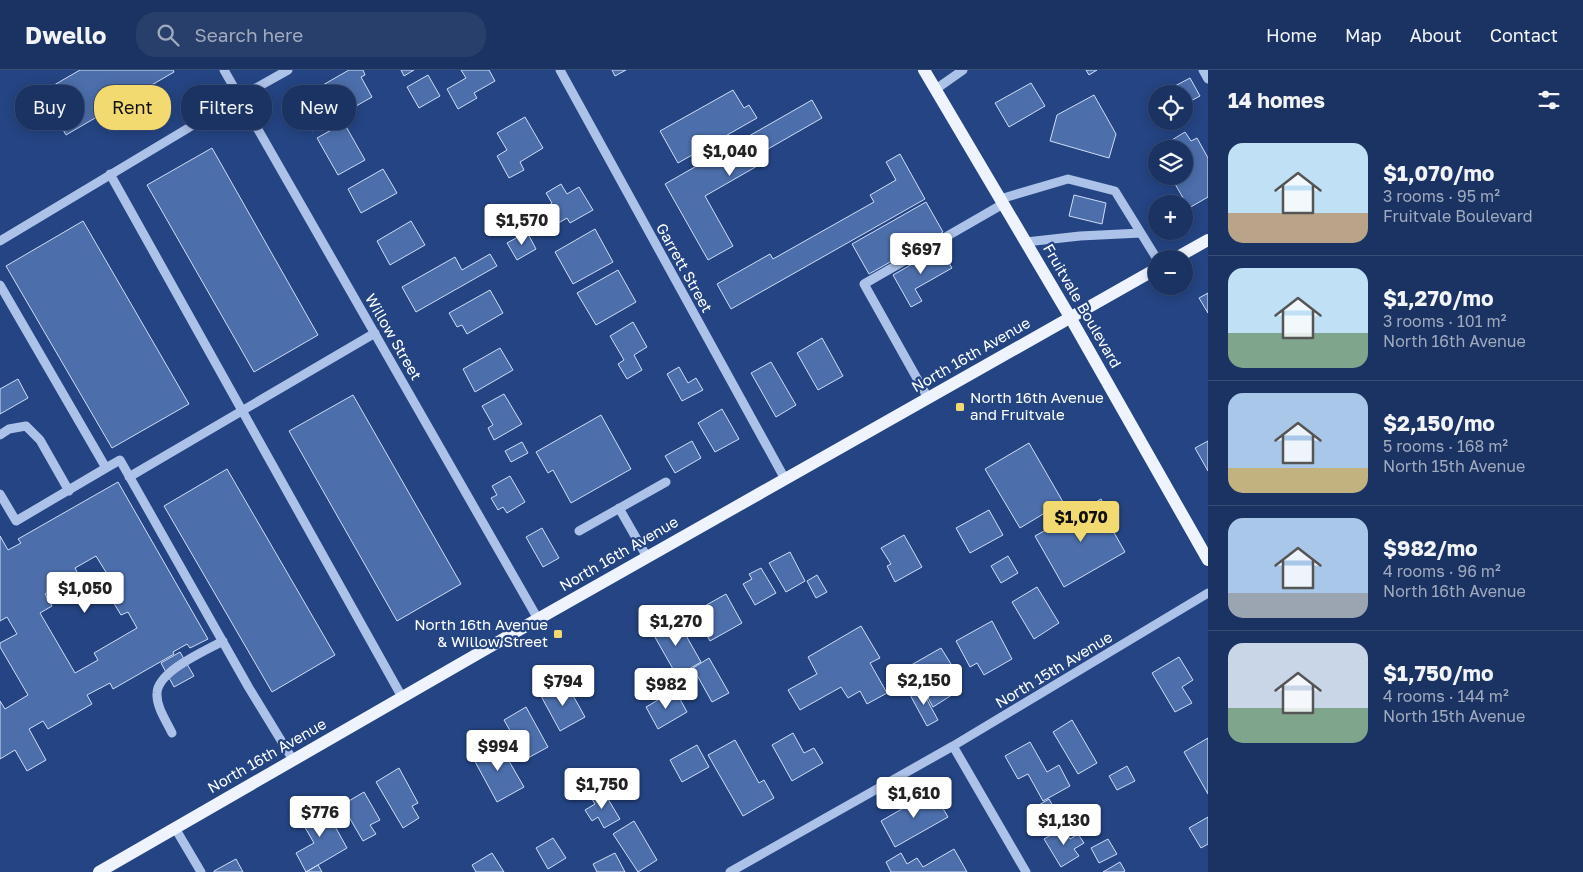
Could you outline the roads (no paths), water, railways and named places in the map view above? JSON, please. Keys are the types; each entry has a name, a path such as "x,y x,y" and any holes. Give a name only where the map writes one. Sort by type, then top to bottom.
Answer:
{"main road":[{"name":"Fruitvale Boulevard","path":"924,70 1070,317 1208,560"},
{"path":"1190,250 1208,240"},
{"name":"North 16th Avenue","path":"99,872 784,478 1148,273"}],"street":[{"name":"Willow Street","path":"224,70 233,85"},
{"path":"261,85 288,70"},
{"name":"Garrett Street","path":"560,70 784,478"},
{"path":"936,89 963,70"},
{"path":"1203,70 1208,79"},
{"path":"0,241 184,130"},
{"name":"Willow Street","path":"259,130 538,619"},
{"path":"110,174 402,697"},
{"path":"928,398 864,284 1002,201 1068,179 1115,190 1151,250"},
{"path":"1026,242 1080,236 1141,233"},
{"path":"0,285 106,468"},
{"path":"129,476 374,333"},
{"path":"0,435 9,429 26,426 40,440 70,491"},
{"path":"0,494 16,521 120,460 293,760"},
{"path":"579,531 666,482"},
{"path":"619,508 647,557"},
{"name":"North 15th Avenue","path":"730,872 952,746 1208,593"},
{"path":"172,734 158,701 159,683 175,668 223,641"},
{"path":"952,746 1026,872"},
{"path":"175,828 201,872"}],"place":[{"name":"North 16th Avenue and Fruitvale","path":"960,407"},
{"name":"North 16th Avenue & Willow Street","path":"558,634"}]}
